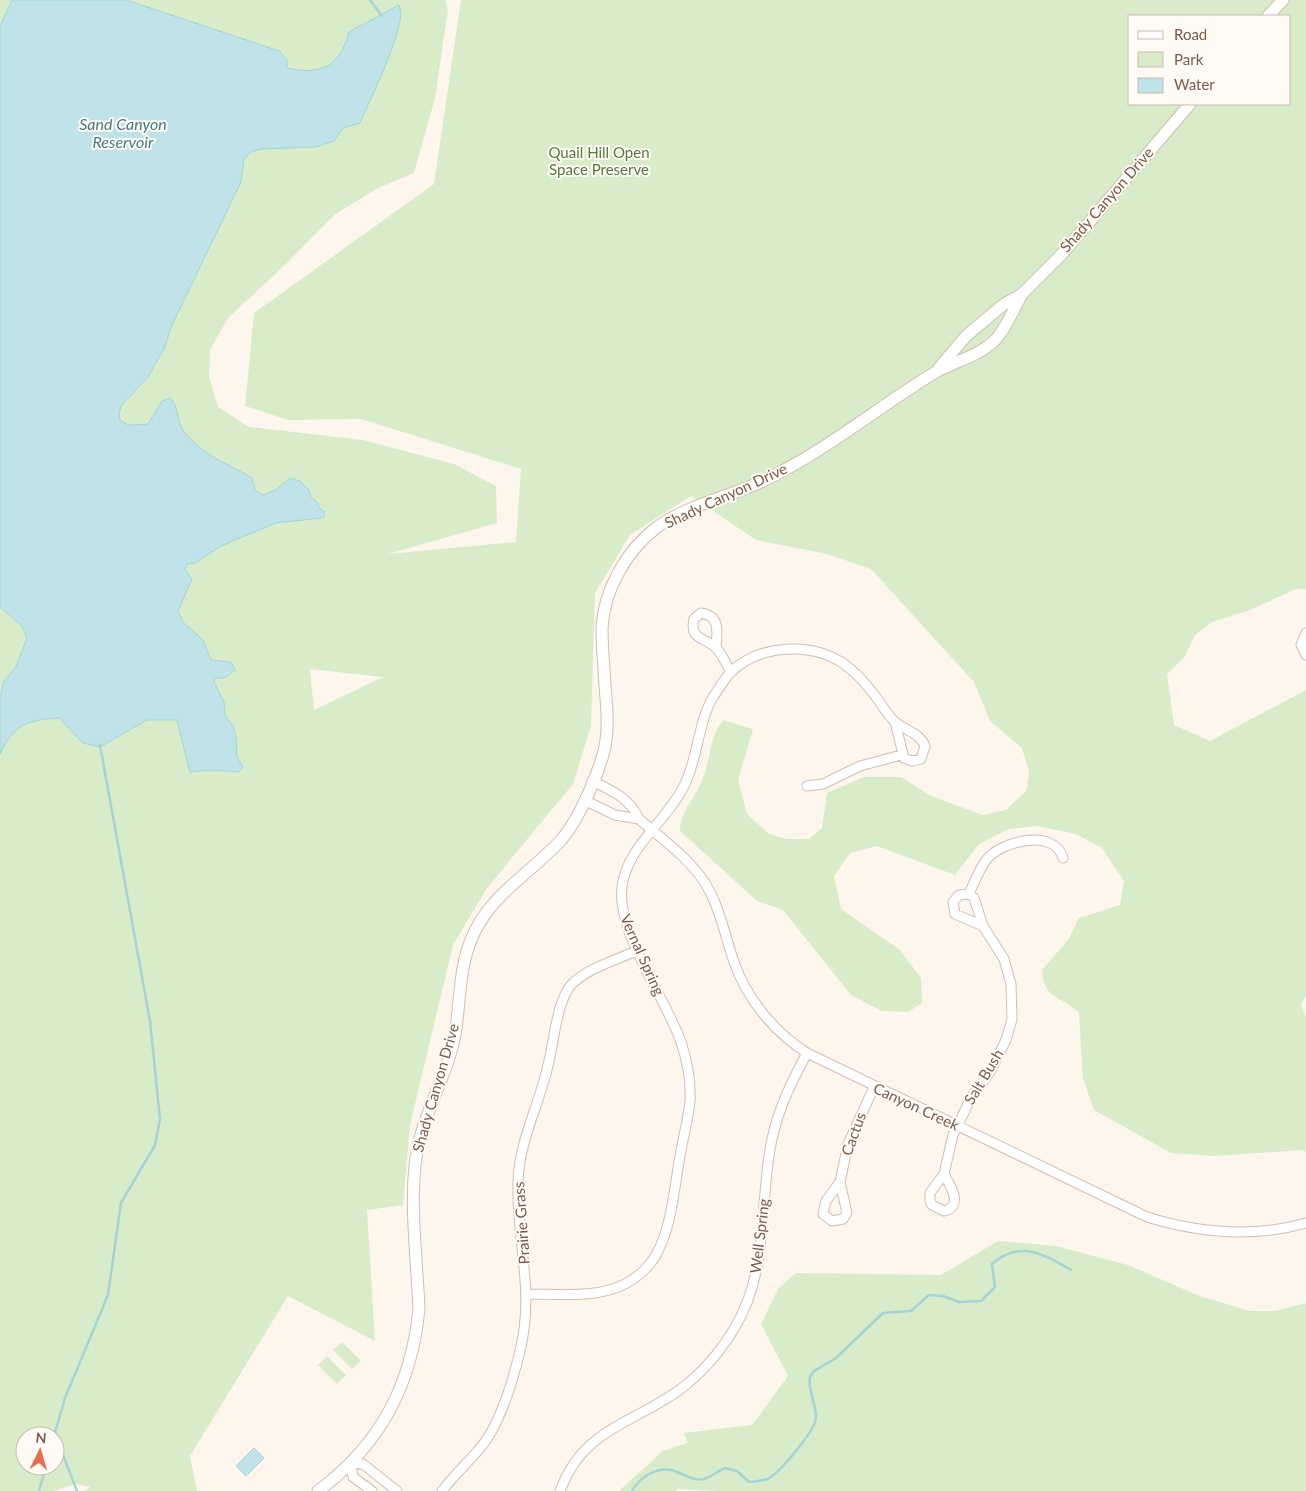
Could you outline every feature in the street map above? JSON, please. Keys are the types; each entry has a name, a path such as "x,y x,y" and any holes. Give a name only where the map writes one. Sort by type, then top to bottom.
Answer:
{"street":[{"path":"1269,15 1283,0"},
{"name":"Shady Canyon Drive","path":"1022,294 1087,225 1189,105"},
{"path":"936,371 966,336 1003,305 1022,294"},
{"path":"936,371 980,352 996,339 1022,294"},
{"name":"Shady Canyon Drive","path":"318,1491 361,1454 383,1424 397,1398 411,1355 419,1308 414,1171 426,1118 456,1030 457,1000 469,943 487,910 562,838 584,800 592,781 604,751 607,729 602,625 606,607 619,572 638,544 656,528 674,517 755,484 792,466 936,371"},
{"path":"1306,633 1301,645 1306,655"},
{"path":"716,647 731,672"},
{"name":"Vernal Spring","path":"527,1294 586,1294 609,1291 629,1282 644,1270 656,1256 666,1230 690,1101 688,1069 681,1041 638,950 622,911 623,879 637,850 672,808 686,782 707,710 731,672 765,654 796,649 812,650 829,656 855,673 895,722 921,739 925,746 923,755 916,761 908,760 901,755 895,722"},
{"path":"807,786 823,784 860,766 901,755"},
{"name":"Canyon Creek","path":"592,781 625,800 635,809 639,819 688,862 706,885 723,926 734,963 747,992 777,1029 807,1053 874,1087 1147,1217 1175,1226 1245,1233 1306,1223"},
{"path":"584,800 617,816 639,819"},
{"path":"617,816 625,800"},
{"path":"983,926 955,914 953,902 959,895 969,894 988,858 1001,849 1031,840 1044,840 1055,844 1063,858"},
{"name":"Salt Bush","path":"944,1174 948,1151 957,1125 971,1098 990,1072 1006,1040 1012,1019 1011,984 1004,959 983,926 974,898 969,894"},
{"name":"Prairie Grass","path":"442,1491 482,1446 496,1421 520,1351 527,1294 518,1201 518,1179 527,1133 546,1075 563,998 572,985 582,977 638,950"},
{"name":"Well Spring","path":"560,1491 570,1467 588,1445 612,1428 679,1390 710,1362 734,1329 749,1299 760,1260 768,1157 775,1126 783,1102 807,1053"},
{"name":"Cactus","path":"840,1182 848,1144 874,1087"},
{"path":"372,1491 353,1477 351,1463 363,1464 397,1491"},
{"path":"381,1491 386,1482"}],"green space":[{"name":"Quail Hill Open Space Preserve","path":"0,0 445,0 448,10 435,98 414,173 378,188 334,215 286,264 228,318 210,350 209,377 218,407 249,427 363,440 454,464 496,486 497,523 388,554 516,542 521,469 361,419 288,420 245,406 254,313 434,184 461,0 1306,0 1306,589 1296,589 1250,610 1212,622 1195,635 1184,658 1167,674 1174,725 1210,741 1306,690 1306,996 1301,1004 1306,1017 1306,1152 1302,1150 1215,1156 1171,1153 1094,1110 1083,1079 1079,1013 1050,992 1043,980 1042,970 1068,940 1079,918 1120,905 1124,881 1102,848 1076,834 1037,826 1009,829 979,844 955,875 877,846 850,853 834,876 841,909 900,950 921,978 922,1003 908,1012 882,1011 851,995 783,910 757,901 680,831 683,817 706,770 715,733 723,720 753,729 738,780 747,814 769,834 787,839 809,839 822,828 827,793 864,777 901,777 931,796 983,815 1006,810 1027,790 1029,772 1022,748 990,721 974,682 871,569 827,554 756,540 691,496 630,535 595,593 591,726 573,784 487,888 453,945 410,1125 403,1205 367,1210 375,1341 288,1296 190,1456 197,1491 84,1491 90,1487 76,1484 54,1491 0,1491","holes":["310,669 383,677 314,710"]},
{"path":"998,1241 1056,1246 1128,1265 1197,1295 1249,1311 1275,1311 1306,1303 1306,1491 719,1491 678,1489 676,1491 619,1491 663,1451 688,1443 684,1433 752,1425 788,1376 761,1324 778,1289 796,1273 941,1275"},
{"path":"342,1342 361,1361 352,1369 333,1350"},
{"path":"327,1356 346,1375 337,1384 318,1365"}],"water":[{"name":"Sand Canyon Reservoir","path":"12,0 126,0 279,51 287,60 287,68 310,71 327,66 334,60 345,44 349,32 399,5 401,14 393,44 360,123 343,128 334,141 316,147 261,149 251,152 244,159 241,182 172,325 164,349 148,377 122,405 119,412 120,420 128,425 148,424 162,401 170,398 175,405 181,426 190,439 215,458 252,478 255,490 263,495 276,490 290,478 300,481 309,490 311,497 318,503 319,508 324,511 325,516 321,518 276,523 221,546 195,563 187,564 185,569 192,579 178,611 183,622 203,640 211,660 231,662 235,670 225,678 215,678 214,682 224,702 225,715 233,726 236,737 237,757 243,767 238,772 211,770 190,772 177,720 147,720 100,747 83,743 59,718 39,720 30,722 17,730 5,744 0,754 0,698 4,681 16,667 27,638 22,626 0,607 0,26"},
{"path":"254,1448 264,1458 246,1476 236,1466"}],"waterway":[{"path":"370,0 382,16"},
{"path":"57,1426 65,1398 108,1295 121,1203 155,1145 160,1119 150,1021 100,745"},
{"path":"632,1491 648,1474 660,1470 671,1470 700,1480 725,1468 737,1471 749,1482 769,1478 796,1451 815,1422 816,1417 810,1388 810,1377 814,1371 836,1358 883,1313 911,1311 929,1295 943,1296 959,1302 981,1301 995,1287 992,1264 1002,1256 1012,1252 1022,1251 1042,1255 1071,1270"},
{"path":"65,1460 77,1491"},
{"path":"39,1491 43,1476"}]}
